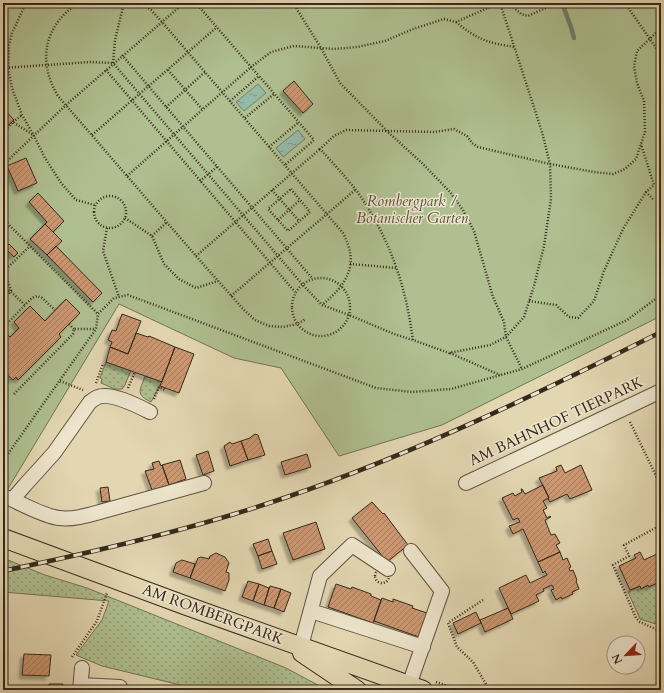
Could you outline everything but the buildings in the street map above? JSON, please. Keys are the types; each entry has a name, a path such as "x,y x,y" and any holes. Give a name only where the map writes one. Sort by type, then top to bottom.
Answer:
{"main road":[{"name":"AM ROMBERGPARK","path":"3,538 416,688"},
{"path":"293,643 322,667 357,690"}],"street":[{"name":"AM BAHNHOF TIERPARK","path":"466,483 661,391"},
{"path":"150,412 123,400 104,396 98,397 90,402 54,453 25,485 8,498 51,516 73,518 127,505 204,483"},
{"path":"293,643 311,611 320,576 352,545 388,569"},
{"path":"411,551 442,591 423,647 416,688"},
{"path":"311,611 423,647"},
{"path":"76,664 81,688 120,687 120,690"}],"path":[{"path":"9,3 23,8"},
{"path":"26,3 12,33 8,55 8,68 12,88 22,115 44,158 61,183 76,200 95,205"},
{"path":"78,3 61,17 49,38 46,50 46,65 52,86 66,105 196,256 231,296 255,320 269,326 283,327 297,324 306,319"},
{"path":"124,3 115,40 113,63 302,284 322,305 394,334 449,353 501,375"},
{"path":"141,3 152,10 343,233 348,243 350,254 350,264 347,278 342,286 322,305"},
{"path":"3,165 66,105 122,55 184,3"},
{"path":"196,3 314,140 285,165"},
{"path":"293,3 321,48 340,83 388,132 423,164 450,192 463,210 474,231 493,297 504,322 506,337 522,369"},
{"path":"449,353 490,345 506,337 524,317 544,246 551,199 550,164 542,132 515,47 499,3 456,22"},
{"path":"509,3 521,14 528,16 557,3"},
{"path":"625,3 661,56"},
{"path":"127,176 202,109 271,52 294,46 334,49 357,47 385,41 413,29 444,19 456,22 470,34 491,43 515,47"},
{"path":"92,135 217,27"},
{"path":"196,256 334,136 346,130 434,132 454,129 467,136 472,143 478,147 550,164 613,174 625,169 636,159 645,132 644,101 637,82 634,66 637,51 661,28"},
{"path":"122,55 312,278"},
{"path":"3,68 90,62 113,63"},
{"path":"106,70 295,292"},
{"path":"168,70 202,109"},
{"path":"166,107 205,72"},
{"path":"230,101 259,76"},
{"path":"245,118 274,94"},
{"path":"3,132 22,115"},
{"path":"14,122 34,136"},
{"path":"269,147 299,122"},
{"path":"529,302 556,305 569,317 578,318 594,301 604,271 623,229 646,192 654,185 641,144"},
{"path":"320,149 355,190 370,212 382,234 397,268 406,301 413,340"},
{"path":"200,181 217,167"},
{"path":"291,189 310,212 288,232 268,209 280,199 291,189"},
{"path":"272,190 299,222"},
{"path":"231,296 355,190"},
{"path":"646,192 653,200"},
{"path":"105,197 115,197 120,200 125,208 125,218 118,226 113,228 102,227 93,213 95,205 100,199 105,197"},
{"path":"278,220 300,200"},
{"path":"125,218 152,236 164,264 178,280 196,288 218,281"},
{"path":"3,219 98,314"},
{"path":"152,236 167,222"},
{"path":"3,231 9,225"},
{"path":"107,228 103,251 119,296"},
{"path":"10,291 8,280 4,271 30,246"},
{"path":"350,264 397,268"},
{"path":"321,277 333,280 342,286 348,295 350,305 349,315 344,325 336,332 326,336 315,336 305,332 297,324 292,314 292,303 295,292 302,284 312,278 321,277"},
{"path":"3,288 10,291 25,305"},
{"path":"3,295 10,291"},
{"path":"3,461 96,329 98,314 114,298 119,296 128,295 376,388 412,392 451,389 522,369 627,320 661,295"},
{"path":"3,328 32,298 37,296 42,298 55,310"},
{"path":"69,324 74,329 96,329"},
{"path":"14,394 72,334 74,329"},
{"path":"60,380 85,392"},
{"path":"623,408 661,486"},
{"path":"661,525 624,545 629,556 612,565 636,618 640,622 660,630 661,634"},
{"path":"76,664 97,621 107,592"},
{"path":"483,600 448,623 457,647 473,662 487,686 487,690"},
{"path":"659,678 661,672"},
{"path":"586,690 593,688"}],"green space":[{"name":"Rombergpark / Botanischer Garten","path":"3,3 661,3 661,316 442,425 339,456 281,368 234,358 119,304 3,497"},
{"path":"106,362 131,370 122,389 115,389 101,383 102,379 100,378"},
{"path":"145,376 162,382 151,402 143,397 140,392"},
{"path":"3,558 45,575 87,588 286,668 327,690 201,690 102,666 76,655 102,620 109,601 3,592"},
{"path":"661,581 661,627 640,619 628,592 640,586 641,589"}],"water":[{"path":"258,84 266,93 244,111 236,102"},
{"path":"298,130 305,139 283,157 276,148"}],"waterway":[{"path":"562,3 574,38"}],"railway":[{"path":"3,571 74,556 181,529 252,509 335,480 430,442 477,421 661,332"}]}
